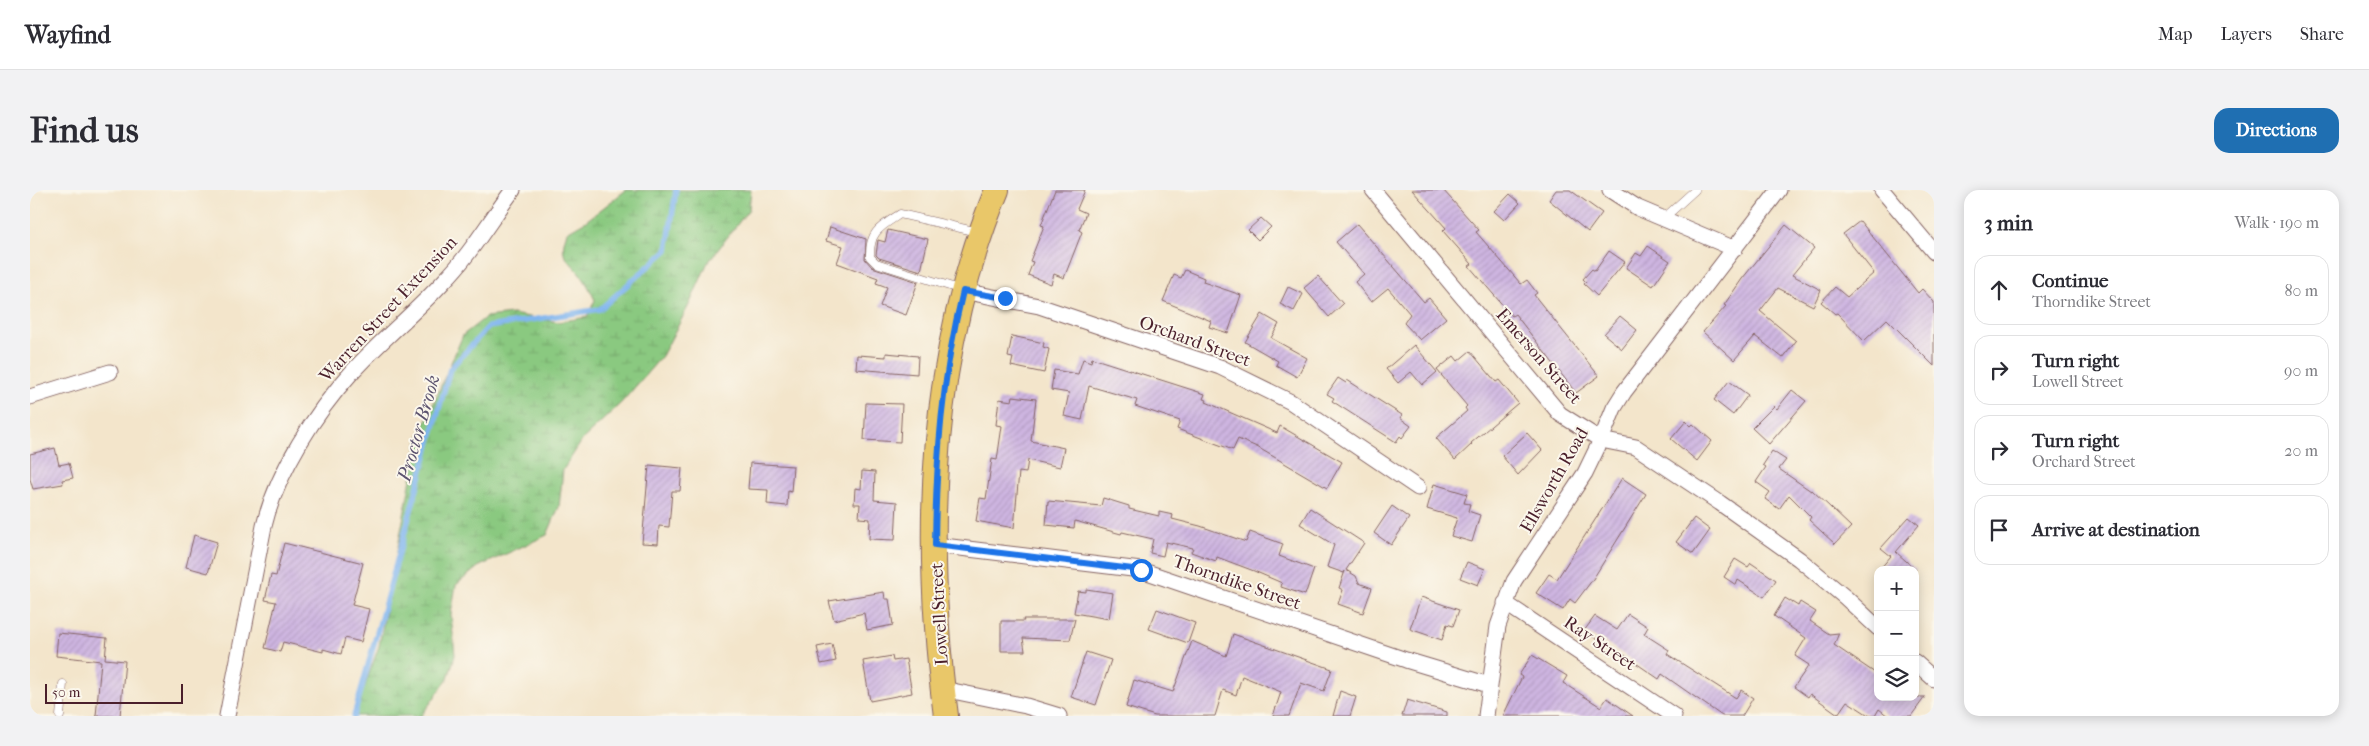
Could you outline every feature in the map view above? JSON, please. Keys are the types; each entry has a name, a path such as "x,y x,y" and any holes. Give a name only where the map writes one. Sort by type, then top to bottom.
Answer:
{"main road":[{"name":"Lowell Street","path":"946,716 935,607 936,473 942,400 953,332 963,291 980,232 997,190"}],"street":[{"name":"Warren Street Extension","path":"227,716 264,526 269,506 283,474 331,396 352,371 445,281 465,257 513,190"},
{"name":"Emerson Street","path":"1373,190 1560,414 1601,440 1636,446 1792,554 1846,598 1874,624"},
{"path":"1610,190 1638,208 1735,249"},
{"name":"Ellsworth Road","path":"1486,716 1498,626 1514,581 1585,472 1614,408 1624,392 1779,190"},
{"path":"1882,190 1934,252"},
{"name":"Orchard Street","path":"963,291 1039,306 1220,367 1291,402 1418,488"},
{"path":"30,397 110,372"},
{"name":"Thorndike Street","path":"935,545 1141,570 1406,660 1489,685"},
{"name":"Ray Street","path":"1505,603 1674,716"},
{"path":"1919,666 1934,679"},
{"path":"943,690 1026,706 1058,716"}],"lane":[{"path":"1663,219 1696,190"},
{"path":"963,291 876,263 870,257 870,242 880,226 900,214 980,232"},
{"path":"60,716 63,684"}],"green space":[{"path":"626,190 751,190 749,209 707,264 690,303 662,356 622,402 583,439 563,470 559,507 547,535 478,567 456,585 451,614 455,655 448,679 421,716 354,716 379,646 419,437 463,335 486,317 512,314 558,322 587,317 595,300 583,278 565,256 564,241 567,232 586,221"}],"building":[{"path":"1055,190 1085,190 1077,209 1086,213 1079,230 1082,232 1064,278 1054,274 1051,284 1028,275 1033,262 1030,261 1044,226 1041,225"},
{"path":"1412,190 1443,190 1479,230 1476,232 1521,284 1527,280 1537,293 1534,295 1599,376 1576,393 1515,314 1512,316 1469,266 1472,264 1443,231 1446,228"},
{"path":"1556,190 1570,190 1602,213 1588,232 1549,200"},
{"path":"1510,194 1520,203 1504,220 1494,211"},
{"path":"1261,218 1271,227 1258,240 1248,230"},
{"path":"1860,221 1918,293 1922,289 1934,302 1934,366 1887,319 1864,341 1837,313 1835,314 1821,302 1835,287 1847,297 1874,273 1843,234"},
{"path":"1357,224 1424,302 1429,298 1446,318 1420,340 1404,323 1410,314 1388,288 1371,302 1355,282 1364,274 1336,242"},
{"path":"1786,225 1814,248 1792,275 1821,290 1813,306 1778,288 1760,311 1796,341 1783,358 1755,336 1734,360 1703,332 1726,306 1724,305 1742,279"},
{"path":"830,227 866,239 865,259 872,267 918,282 906,315 880,306 887,287 876,283 878,278 837,263 843,246 826,241"},
{"path":"888,230 928,239 921,271 879,258 876,255 878,240 885,242"},
{"path":"1648,246 1670,261 1653,286 1626,268 1636,253 1641,256"},
{"path":"1609,251 1625,262 1597,296 1584,284 1586,282 1583,279 1592,269 1595,271"},
{"path":"1185,270 1204,278 1203,282 1241,295 1228,333 1209,327 1211,321 1163,301 1174,275 1181,278"},
{"path":"1318,276 1343,304 1329,317 1304,288"},
{"path":"1288,287 1303,294 1294,311 1280,304"},
{"path":"1262,314 1279,324 1271,338 1307,358 1297,377 1276,365 1278,361 1245,342"},
{"path":"1620,316 1637,330 1622,349 1604,334"},
{"path":"1012,336 1044,343 1043,347 1049,349 1044,373 1011,366 1013,358 1008,357"},
{"path":"1414,345 1437,372 1422,385 1411,372 1398,383 1386,369"},
{"path":"1470,351 1496,382 1499,380 1518,403 1471,443 1455,460 1436,438 1467,411 1465,408 1467,406 1437,370 1454,356 1458,361"},
{"path":"886,353 918,356 917,374 856,369 857,355 886,357"},
{"path":"1092,358 1205,394 1203,399 1207,400 1206,402 1277,433 1280,426 1342,462 1327,488 1257,447 1238,439 1233,450 1177,429 1180,421 1135,406 1137,400 1089,386 1082,420 1064,416 1069,393 1051,390 1054,370 1078,374 1083,359 1091,362"},
{"path":"1338,378 1346,383 1347,380 1402,415 1400,418 1411,426 1402,438 1400,436 1396,442 1332,401 1334,398 1327,394"},
{"path":"1729,381 1748,395 1733,415 1714,400"},
{"path":"1792,390 1806,401 1769,444 1752,428 1774,406 1777,409"},
{"path":"1013,396 1036,399 1031,441 1064,448 1060,467 1028,460 1026,473 1019,472 1014,528 976,521 980,498 986,499 992,459 997,460 1002,426 996,425 999,399 1012,401"},
{"path":"866,403 902,404 900,442 864,440"},
{"path":"1686,421 1691,426 1693,424 1712,441 1697,461 1671,439"},
{"path":"1527,433 1542,450 1518,475 1502,456"},
{"path":"55,448 59,465 69,463 73,478 62,480 63,484 33,489 30,479 30,454"},
{"path":"1772,451 1786,460 1779,469 1812,490 1851,527 1835,544 1809,520 1811,517 1789,495 1779,509 1765,499 1770,492 1756,482 1766,467 1763,465"},
{"path":"750,463 793,466 791,492 788,491 787,506 767,504 768,490 748,489"},
{"path":"649,465 682,468 680,491 672,491 669,527 659,526 658,544 642,543"},
{"path":"862,471 875,472 874,500 897,502 895,540 869,539 870,519 859,518 860,504 854,504 855,488 861,489"},
{"path":"1622,478 1646,494 1593,579 1575,603 1570,599 1563,610 1536,593 1549,574 1557,579"},
{"path":"1434,484 1467,494 1464,503 1470,504 1468,511 1480,515 1472,542 1451,536 1457,518 1427,509"},
{"path":"1103,498 1129,506 1129,509 1159,516 1159,512 1173,515 1172,519 1200,526 1246,542 1250,532 1283,544 1279,556 1314,569 1305,595 1281,587 1282,583 1217,557 1216,561 1191,552 1193,548 1166,542 1163,556 1150,553 1153,539 1122,532 1121,534 1075,521 1074,528 1046,525 1048,501 1101,506"},
{"path":"1392,506 1409,518 1391,545 1374,533"},
{"path":"1310,508 1364,543 1346,570 1356,576 1359,583 1372,588 1363,613 1338,604 1343,590 1339,588 1345,571 1344,573 1327,567 1334,545 1300,524"},
{"path":"1909,517 1919,525 1896,552 1912,566 1882,566 1891,556 1881,548"},
{"path":"1694,518 1710,530 1693,554 1676,542"},
{"path":"194,535 217,542 208,573 186,567"},
{"path":"284,543 363,563 352,605 369,609 361,642 345,638 341,654 323,649 323,652 283,642 280,652 265,648 276,602 265,600 271,575 276,576"},
{"path":"1735,559 1748,567 1751,563 1776,580 1764,597 1738,580 1736,585 1724,577"},
{"path":"1467,562 1485,569 1478,585 1460,578"},
{"path":"1086,589 1113,593 1109,619 1074,613 1078,591 1086,592"},
{"path":"884,592 885,599 889,599 893,625 867,630 864,613 834,620 829,601"},
{"path":"1421,597 1459,610 1453,626 1447,624 1442,640 1410,629"},
{"path":"1785,598 1798,606 1800,602 1816,612 1810,621 1829,634 1839,633 1834,645 1874,672 1874,701 1919,701 1919,697 1925,697 1911,716 1888,716 1879,709 1875,716 1870,716 1847,701 1838,714 1810,694 1808,697 1794,687 1809,665 1795,656 1806,638 1774,616"},
{"path":"1157,609 1195,623 1188,643 1149,629"},
{"path":"1628,614 1648,627 1644,634 1669,650 1667,654 1736,698 1741,690 1753,698 1742,716 1722,716 1662,674 1659,679 1601,639 1600,641 1584,631 1595,616 1617,630"},
{"path":"1023,619 1075,619 1070,640 1023,638 1025,651 1001,651 1001,621 1024,621"},
{"path":"58,633 107,638 105,659 125,661 120,716 96,716 101,661 56,656"},
{"path":"1233,634 1332,669 1324,691 1301,683 1289,716 1273,716 1281,692 1242,676 1236,695 1223,690 1215,716 1155,716 1126,707 1134,680 1173,692 1192,641 1226,656"},
{"path":"832,644 836,661 821,664 817,647"},
{"path":"1086,652 1111,660 1096,705 1071,697"},
{"path":"1532,655 1567,676 1563,683 1601,707 1607,698 1633,716 1503,716 1522,677 1519,675"},
{"path":"892,656 893,661 906,659 912,693 870,701 863,661"},
{"path":"1340,691 1356,697 1350,716 1333,716"},
{"path":"1407,700 1447,712 1447,716 1402,716"}],"waterway":[{"name":"Proctor Brook","path":"354,716 450,369 488,327 600,309 667,250 676,190"}],"route":[{"path":"1005,298 963,291 953,332 942,400 936,473 935,545 1141,570"}]}
